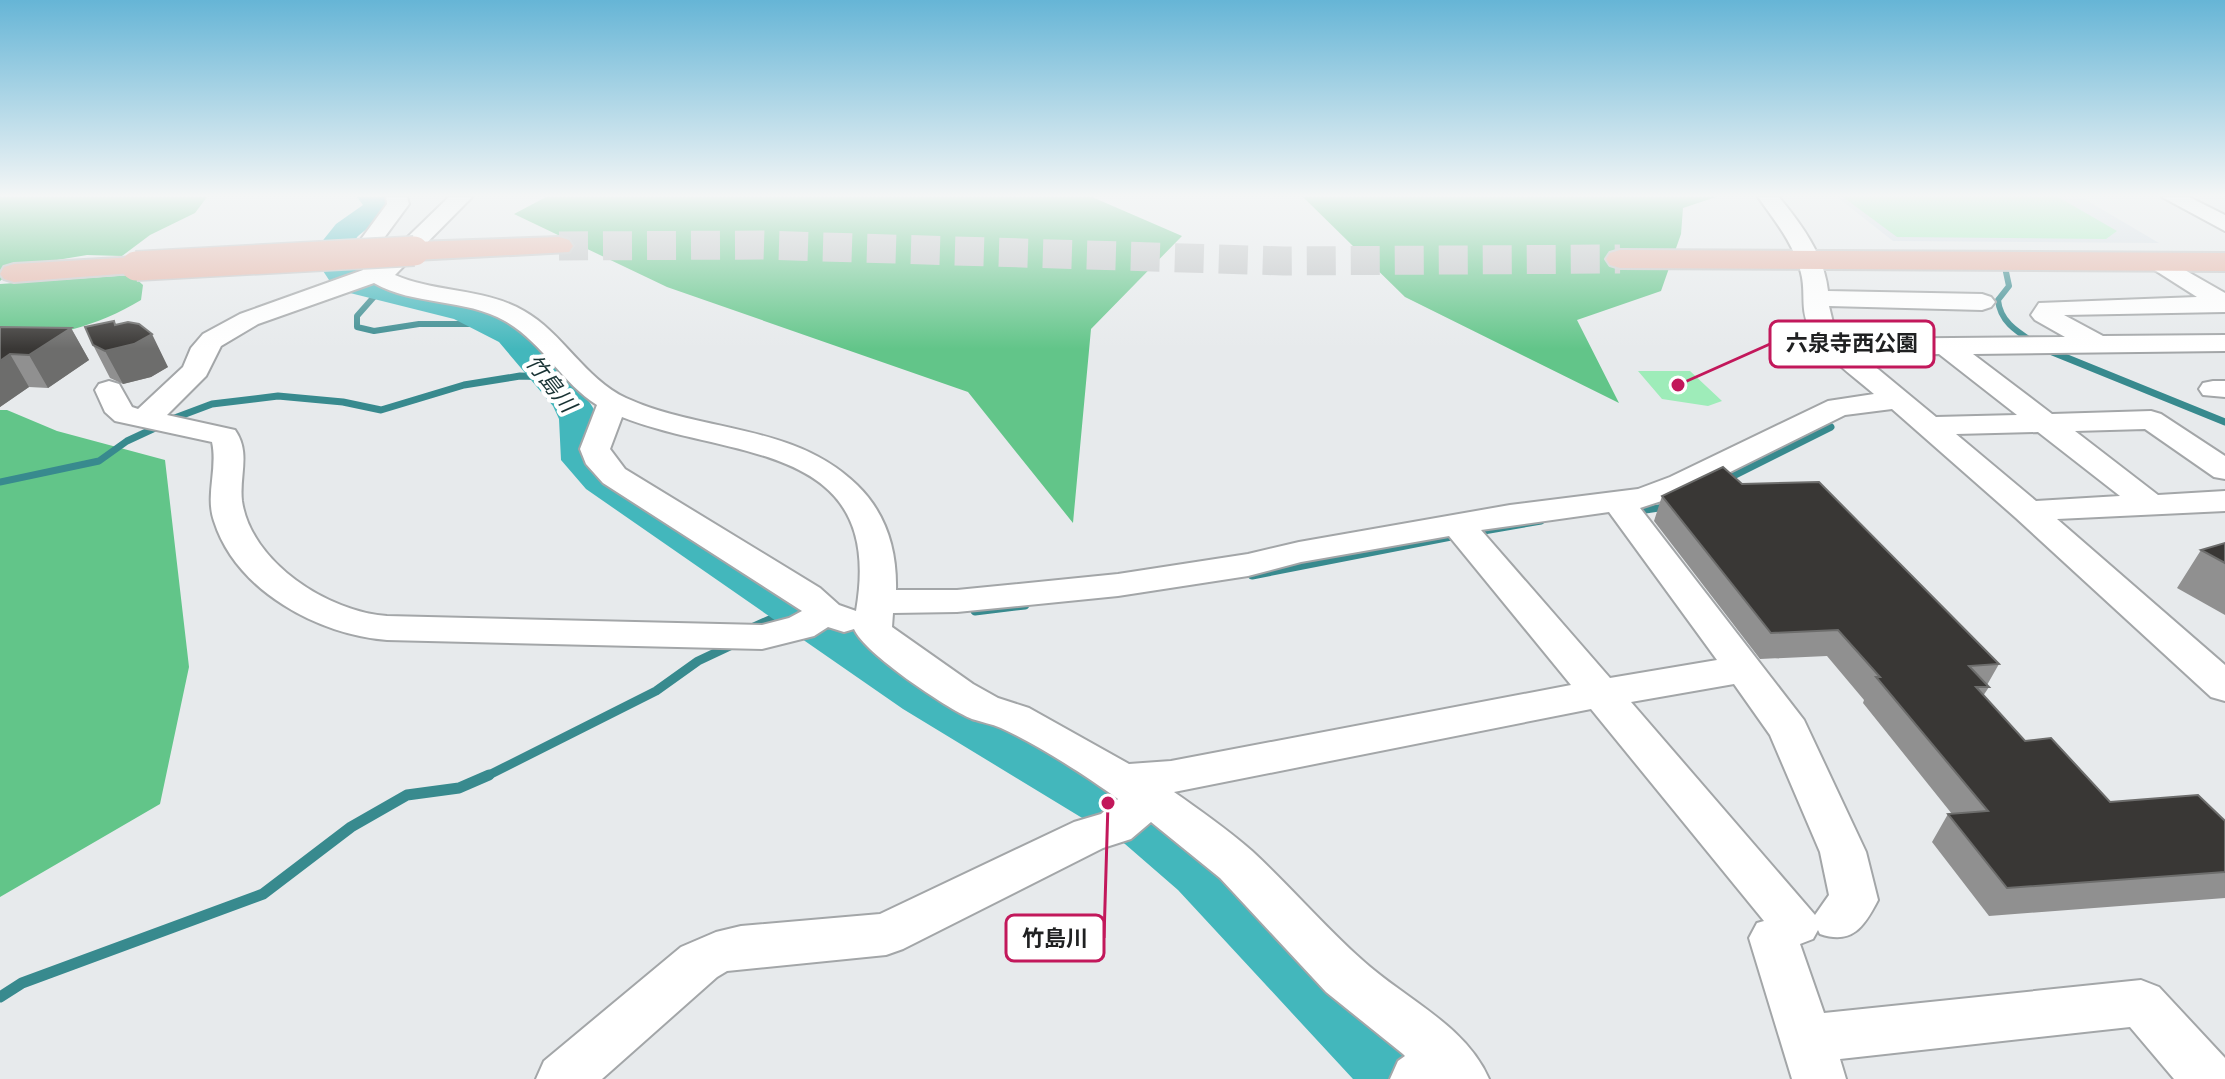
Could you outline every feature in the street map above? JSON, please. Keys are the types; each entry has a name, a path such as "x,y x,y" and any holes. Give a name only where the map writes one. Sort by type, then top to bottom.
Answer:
{"main road":[{"path":"14,273 520,247"},
{"path":"1628,259 2225,252"},
{"path":"1806,255 2225,262"}],"street":[{"path":"360,279 369,247"},
{"path":"142,420 165,402 196,370 204,348 212,340 249,319 387,270 410,247"},
{"path":"1803,247 1814,277 1817,320 1824,335 2225,687"},
{"path":"2154,262 2225,303"},
{"path":"360,279 500,309 520,319 542,336 589,387 613,402 639,413 767,446 808,461 840,483 866,515 873,540 878,583 875,617 903,656 984,708 1015,718 1132,802 1215,847 1344,976 1422,1037 1438,1073"},
{"path":"1814,298 1982,302"},
{"path":"2100,345 2044,315 2048,308 2225,303"},
{"path":"1836,347 2225,343"},
{"path":"1946,346 2150,504"},
{"path":"109,390 120,412 142,420 224,436 229,448 226,504 231,529 265,571 322,612 347,622 387,628 740,637 762,637 816,619 875,617 957,601 1118,585 1510,515 1655,495 1838,407 1897,400"},
{"path":"613,402 595,449 602,464 614,476 807,596 816,619"},
{"path":"1929,426 2151,420 2225,470"},
{"path":"1617,500 1789,730 1843,852 1854,900 1837,920"},
{"path":"2028,511 2225,501"},
{"path":"1459,526 1601,693 1785,931 1812,1059 2141,1003 2209,1079"},
{"path":"563,1079 699,962 716,953 741,947 850,940 886,934 1090,834 1171,777 1601,693 1744,669"}],"green space":[{"path":"0,247 134,247 122,256 87,255 15,267 0,281"},
{"path":"584,247 1171,247 1091,329 1073,523 968,392 667,287"},
{"path":"1354,247 1676,247 1661,291 1577,320 1619,403 1405,297"},
{"path":"132,275 143,285 141,300 124,309 73,329 0,342 0,284"},
{"path":"1638,371 1690,371 1722,401 1708,406 1662,399"},
{"path":"0,410 7,410 57,431 165,460 189,667 160,804 0,897"}],"building":[{"path":"114,321 115,325 128,322 139,324 152,334 134,344 105,351 93,345 85,327"},
{"path":"0,327 71,328 29,355 10,354 0,361"},
{"path":"1723,467 1742,484 1819,482 1999,664 1969,666 1989,687 1976,687 2025,741 2051,738 2110,802 2198,795 2225,821 2225,872 2007,888 1948,814 1988,811 1876,677 1880,677 1838,630 1771,633 1662,496"},
{"path":"2225,543 2225,563 2201,550"}],"waterway":[{"name":"竹島川","path":"333,247 328,254 340,273 358,285 466,312 512,334 571,403 579,419 582,460 601,480 922,696 1146,827 1200,872 1402,1079"},
{"path":"2006,272 2009,286 1998,300 1999,307 2010,325 2033,342"},
{"path":"380,290 357,316 357,327 374,331 419,324 489,324"},
{"path":"2045,349 2225,422"},
{"path":"172,419 212,404 278,396 343,402 381,410 464,385 520,376 550,377"},
{"path":"1725,480 1831,427"},
{"path":"0,482 99,461 127,441 155,428"},
{"path":"1639,511 1665,507"},
{"path":"1478,532 1541,521"},
{"path":"1252,575 1456,535 1446,537"},
{"path":"975,611 1025,605"},
{"path":"747,630 792,610"},
{"path":"489,775 656,691 698,661 732,645"},
{"path":"0,997 22,983 263,894 351,827 407,795 459,788 489,775"},
{"path":"485,777 489,775"}],"tunnel":[{"path":"838,247 1284,261 1620,259"}],"place":[{"name":"六泉寺西公園","path":"1678,385"},
{"name":"竹島川","path":"1108,803"}]}
